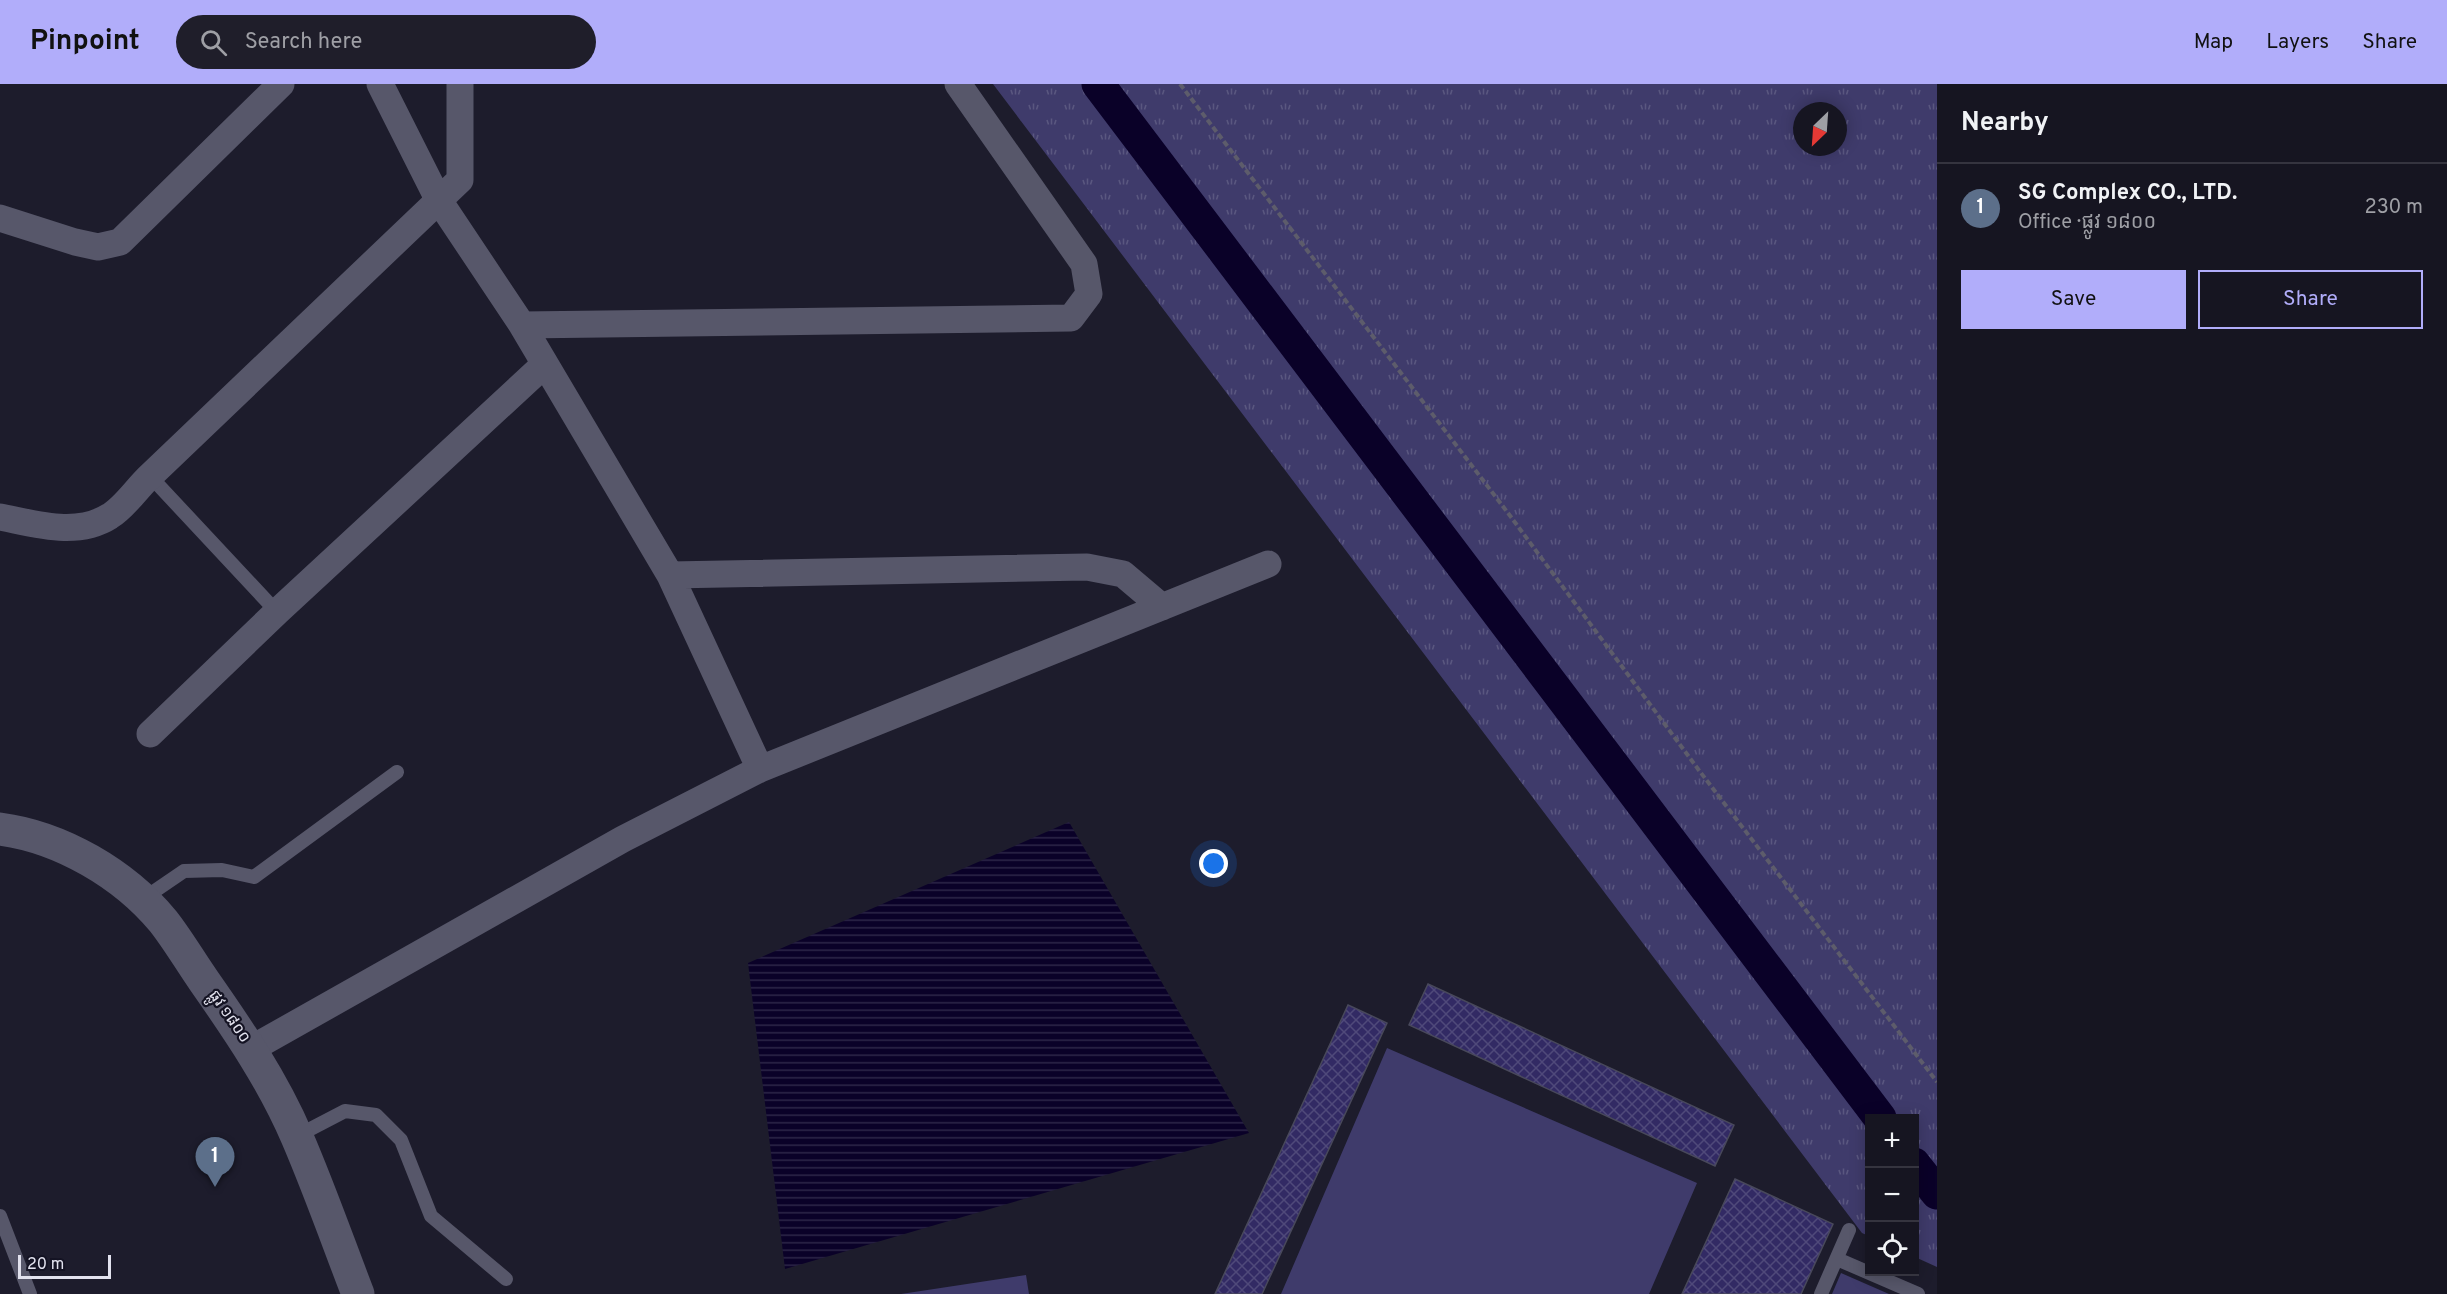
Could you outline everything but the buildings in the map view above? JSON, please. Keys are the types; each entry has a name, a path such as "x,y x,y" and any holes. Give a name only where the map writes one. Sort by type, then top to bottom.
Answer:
{"street":[{"path":"0,218 75,242 98,246 120,242 281,84"},
{"path":"380,84 438,199 522,325 670,574 760,769"},
{"path":"0,517 49,526 84,528 111,516 460,180 460,84"},
{"path":"522,325 1071,318 1089,294 1084,264 958,84"},
{"path":"150,734 277,612 545,364"},
{"path":"251,1049 623,839 760,769 1268,564"},
{"path":"670,574 1087,567 1123,574 1162,607"},
{"name":"ផ្លូវ ១៨០០","path":"0,829 15,831 64,847 113,875 163,922 251,1049 297,1136 358,1294"}],"lane":[{"path":"150,476 277,612"},
{"path":"142,900 184,871 222,870 254,877 397,771"},
{"path":"297,1136 345,1111 376,1115 401,1140 431,1216 506,1279"},
{"path":"0,1216 30,1294"},
{"path":"1821,1294 1850,1230"},
{"path":"1837,1259 1918,1294"}],"path":[{"path":"1180,84 1494,494 1698,769 1937,1082"}],"green space":[{"path":"993,84 1937,84 1937,1267 1919,1259 1919,1114 1865,1114 1865,1234"},
{"path":"1387,1048 1697,1183 1649,1294 1281,1294"},
{"path":"1841,1273 1889,1294 1832,1294"},
{"path":"1026,1275 1029,1294 901,1294"}],"shaded area":[{"path":"1069,822 1249,1133 785,1269 748,963"}],"waterway":[{"path":"1098,84 1877,1114"},
{"path":"1917,1168 1937,1193"}],"place":[{"name":"SG Complex CO., LTD.","path":"215,1187"}]}
